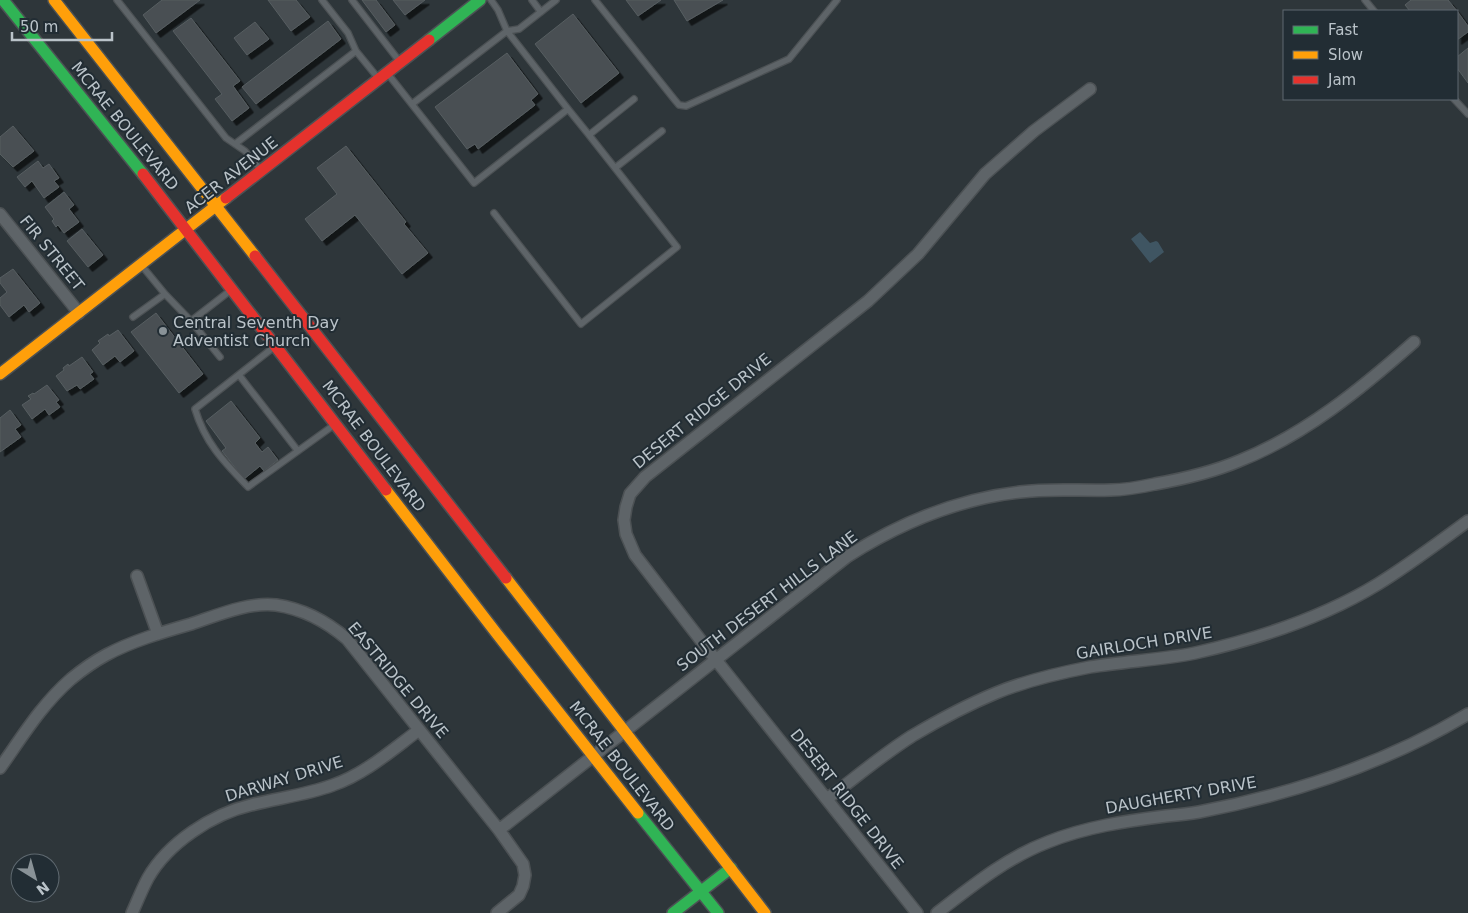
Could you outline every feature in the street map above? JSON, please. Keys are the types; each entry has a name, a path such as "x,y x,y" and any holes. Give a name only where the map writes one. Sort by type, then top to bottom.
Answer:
{"main road":[{"name":"MCRAE BOULEVARD","path":"2,0 188,230 497,634 718,913"},
{"name":"MCRAE BOULEVARD","path":"54,0 625,730 765,913"},
{"name":"ACER AVENUE","path":"0,374 188,230 216,206 480,0"},
{"path":"673,913 730,868"}],"street":[{"name":"DESERT RIDGE DRIVE","path":"917,913 716,660 630,547 624,520 626,507 630,494 645,477 868,301 918,254 984,174 1034,131 1090,89"},
{"name":"FIR STREET","path":"0,214 79,313"},
{"name":"SOUTH DESERT HILLS LANE","path":"499,830 848,556 878,537 916,519 988,497 1029,491 1113,490 1156,484 1239,461 1279,442 1311,423 1369,380 1414,342"},
{"name":"GAIRLOCH DRIVE","path":"827,799 888,752 913,736 944,718 997,693 1057,674 1091,667 1192,653 1232,644 1288,626 1343,602 1378,584 1468,521"},
{"path":"136,576 158,634"},
{"name":"EASTRIDGE DRIVE","path":"0,768 40,712 71,680 107,654 158,634 238,609 275,605 297,609 314,616 347,640 499,830 523,864 525,875 519,895 497,913"},
{"name":"DAUGHERTY DRIVE","path":"937,913 986,875 1013,858 1046,842 1091,828 1197,812 1306,786 1361,766 1418,741 1468,714"},
{"name":"DARWAY DRIVE","path":"132,913 148,878 157,865 182,839 202,825 234,810 250,805 334,785 372,765 419,730"}],"lane":[{"path":"117,0 226,138 245,151 262,171"},
{"path":"322,0 348,33 356,51 412,104 474,184 568,109"},
{"path":"352,0 400,63"},
{"path":"492,0 507,31 678,247 581,324 494,214"},
{"path":"532,0 541,12"},
{"path":"412,104 507,31 519,29 556,0"},
{"path":"595,0 679,105 686,106 789,60 837,0"},
{"path":"235,144 356,51"},
{"path":"589,135 634,99"},
{"path":"1455,100 1468,114"},
{"path":"615,168 662,131"},
{"path":"141,265 220,357"},
{"path":"191,321 233,289"},
{"path":"133,317 165,294"},
{"path":"276,345 195,409 200,427 217,454 248,487 336,424"},
{"path":"239,374 298,451"}],"water":[{"path":"1140,232 1150,243 1158,242 1164,252 1150,263 1131,239"}],"building":[{"path":"162,0 200,0 156,33 143,15"},
{"path":"268,0 296,0 310,17 291,31"},
{"path":"362,0 376,0 395,25 386,32"},
{"path":"393,0 425,0 405,15"},
{"path":"626,0 661,0 638,16"},
{"path":"674,0 723,0 687,21"},
{"path":"1411,0 1448,0 1456,10 1409,10 1405,5"},
{"path":"1458,12 1468,26 1468,32 1458,39"},
{"path":"573,14 619,73 581,103 535,44"},
{"path":"191,18 240,81 233,86 249,108 232,121 215,99 222,94 173,31"},
{"path":"328,21 341,39 256,104 242,87"},
{"path":"255,22 269,39 247,55 234,38"},
{"path":"1468,48 1468,83 1458,69 1458,56"},
{"path":"507,53 538,94 531,100 535,105 478,149 475,144 467,149 435,107"},
{"path":"13,126 34,151 13,167 0,154 0,137"},
{"path":"346,146 428,253 402,274 355,215 322,241 305,219 337,194 317,168"},
{"path":"38,161 43,168 49,164 59,178 54,181 59,187 44,198 32,181 25,187 17,177"},
{"path":"64,192 74,205 69,209 79,222 64,233 58,225 56,227 52,221 54,219 45,207"},
{"path":"82,229 103,255 88,267 67,241"},
{"path":"13,269 40,303 29,312 24,305 9,317 0,305 0,298 7,292 0,283 0,278"},
{"path":"156,313 203,374 179,393 131,332"},
{"path":"118,330 134,351 120,362 115,356 103,365 92,350 100,343 98,341"},
{"path":"82,357 93,372 90,374 94,379 80,389 77,385 67,391 56,376 68,364 69,366"},
{"path":"47,385 59,400 56,402 60,407 49,415 45,409 32,419 22,405 31,399 28,396"},
{"path":"231,401 260,438 255,443 262,452 268,447 278,460 264,471 260,466 244,479 222,451 226,448 206,421"},
{"path":"10,410 21,425 15,429 21,437 0,452 0,418"}],"traffic: fast":[{"path":"3,0 143,174"},
{"path":"429,40 480,0"},
{"path":"638,813 718,913"},
{"path":"673,913 731,868"}],"traffic: slow":[{"path":"54,0 255,256"},
{"path":"0,374 226,198"},
{"path":"386,490 638,813"},
{"path":"506,578 765,913"}],"traffic: jam":[{"path":"226,198 429,40"},
{"path":"143,174 386,490"},
{"path":"255,256 506,578"}],"place":[{"name":"Central Seventh Day Adventist Church","path":"163,331"}]}
